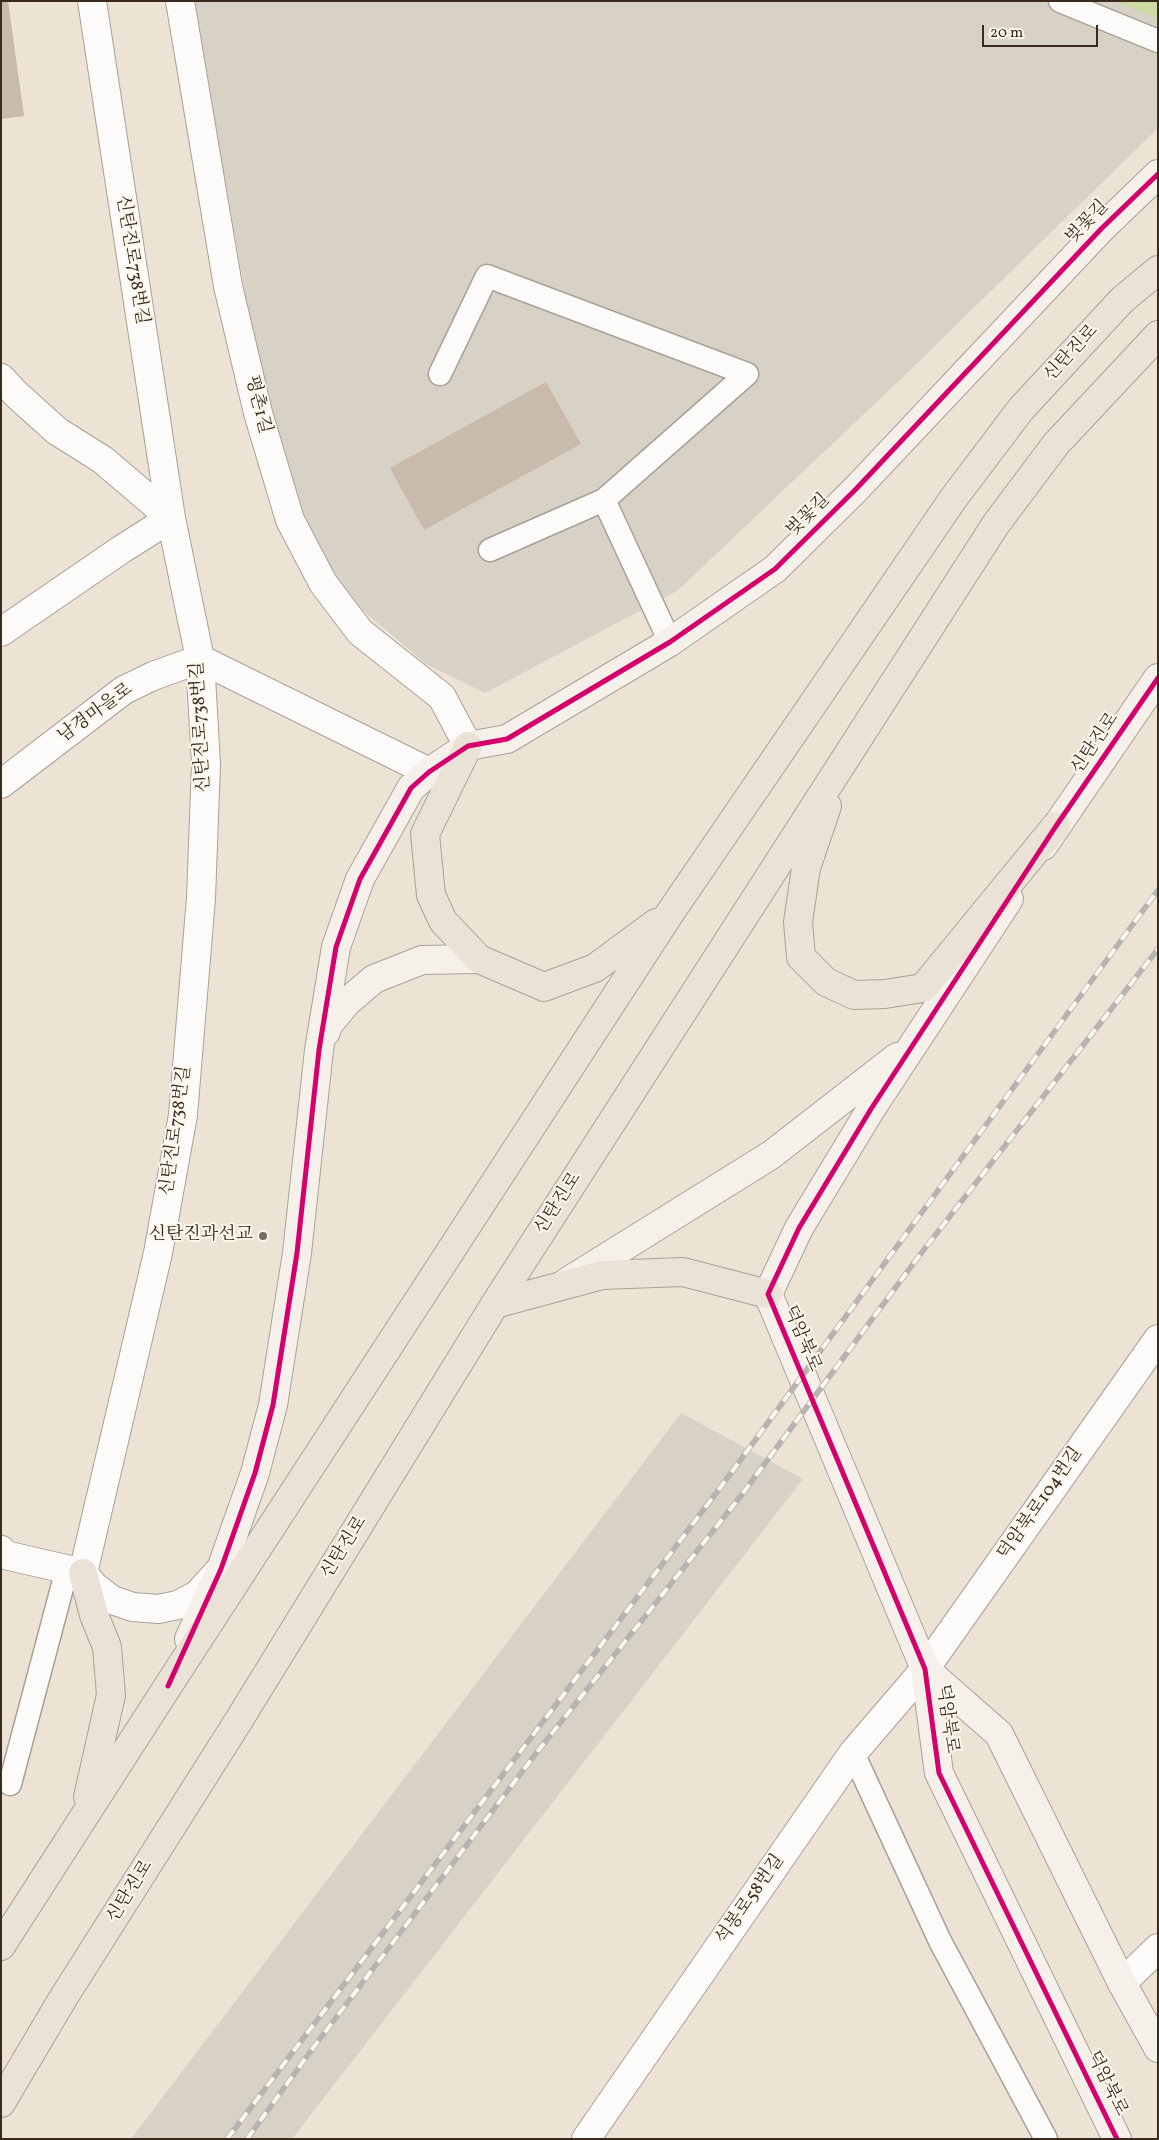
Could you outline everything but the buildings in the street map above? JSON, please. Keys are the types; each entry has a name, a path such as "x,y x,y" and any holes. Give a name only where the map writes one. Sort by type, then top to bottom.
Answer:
{"main road":[{"name":"신탄진로","path":"1,1946 670,913 953,499 1021,409 1122,300 1158,270"},
{"name":"신탄진로","path":"1,2103 62,2000 239,1720 495,1304 996,524 1056,444 1158,335"},
{"path":"468,746 426,834 431,894 443,921 479,959 544,987 595,968 670,913"},
{"path":"842,764 806,868 798,922 801,957 826,982 854,996 885,994 923,988 1056,826"},
{"path":"495,1304 602,1275 683,1272 768,1294"},
{"path":"75,1571 107,1647 111,1695 84,1816"}],"street":[{"name":"신탄진로738번길","path":"75,1571 158,1253 183,1115 194,1002 206,764 200,659 171,518 92,1"},
{"name":"평촌1길","path":"180,1 228,286 258,413 290,520 323,583 360,632 442,697 468,746"},
{"name":"벚꽃길","path":"420,780 468,746 507,738 670,642 775,569 863,482 1101,229 1158,174"},
{"path":"1,632 122,549 171,518 103,460 57,431 6,393"},
{"path":"168,1686 221,1569 255,1474 273,1405 297,1253 319,1050 336,947 360,879 420,780 200,659"},
{"name":"남경마을로","path":"1,784 124,690 153,676 200,659"},
{"name":"신탄진로","path":"768,1294 799,1228 872,1109 1056,826 1158,678"},
{"path":"319,1050 328,1025 346,1002 374,978 422,960 479,959"},
{"path":"559,1287 771,1155 915,1042"},
{"name":"덕암북로","path":"768,1294 925,1669 939,1774 1117,2139"},
{"name":"덕암북로104번길","path":"925,1669 1158,1339"},
{"path":"3,1553 75,1571 112,1600 133,1607 158,1609 178,1605 197,1595 221,1569"},
{"name":"덕암북로","path":"925,1669 999,1734 1122,1983 1158,2048"},
{"name":"석봉로58번길","path":"586,2139 853,1753 925,1669"},
{"path":"1122,1983 1158,1948"}],"lane":[{"path":"1060,1 1158,40"},
{"path":"440,374 488,276 747,374 604,500 490,550"},
{"path":"604,500 670,642"},
{"path":"10,1784 75,1571"},
{"path":"853,1753 940,1941 1046,2139"}],"shaded area":[{"path":"194,1 1158,1 1158,128 902,378 677,591 485,693 426,664 326,579 264,402"},
{"path":"681,1413 803,1479 292,2139 131,2139"}],"green space":[{"path":"1114,1 1158,1 1158,18"}],"railway":[{"path":"227,2139 720,1488 1158,890"},
{"path":"247,2139 313,2048 534,1756 740,1497 919,1256 1158,949"}],"cycle path":[{"path":"168,1686 221,1569 255,1473 273,1405 297,1253 319,1050 336,947 360,879 411,788 429,772 468,746 507,739 670,642 775,569 856,489 1101,229 1158,174"},
{"path":"1117,2139 939,1773 925,1669 768,1294 799,1228 871,1109 1056,826 1158,678"}],"place":[{"name":"신탄진과선교","path":"263,1236"}]}
